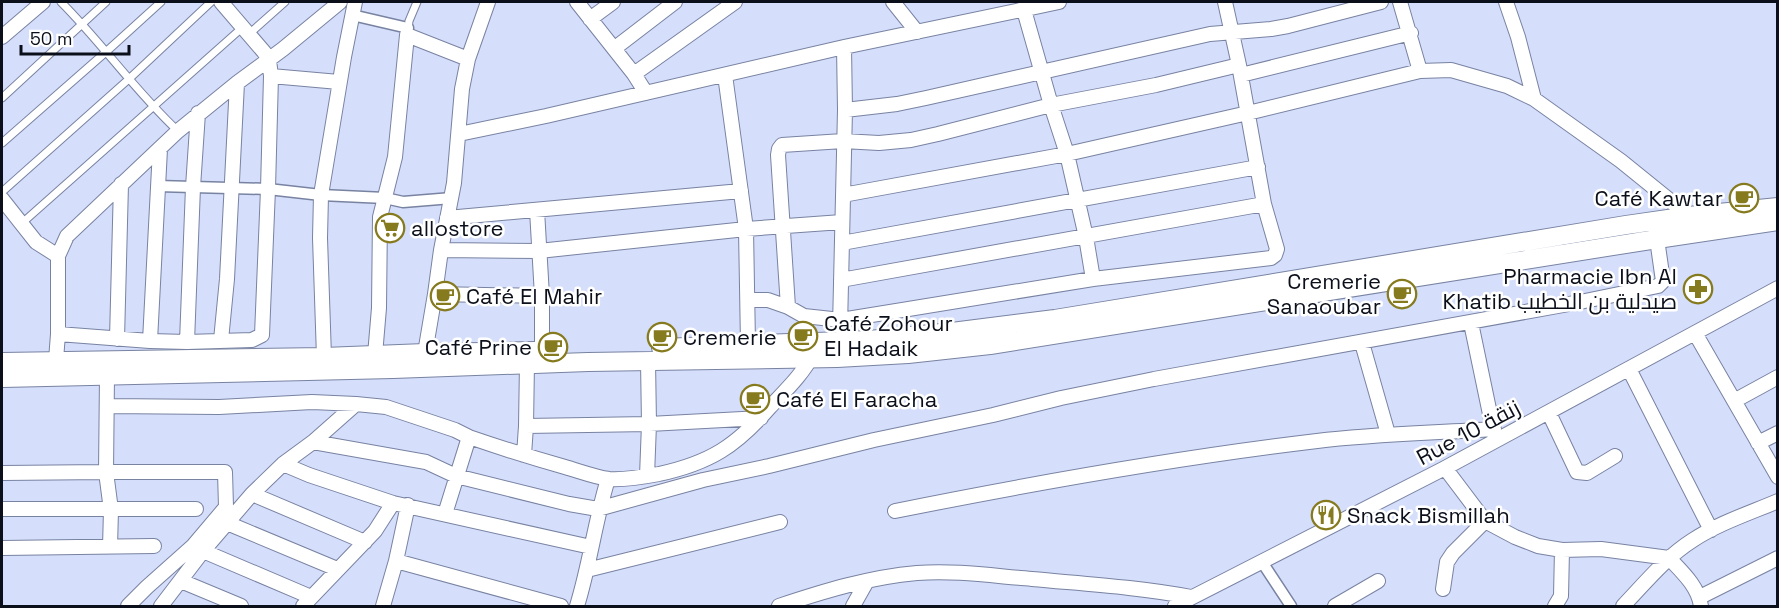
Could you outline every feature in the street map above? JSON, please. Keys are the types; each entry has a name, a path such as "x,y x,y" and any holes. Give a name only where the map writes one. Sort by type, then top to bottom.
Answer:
{"main road":[{"path":"1656,230 1689,216 1778,207"},
{"path":"2,362 324,357 820,342 838,350 908,354 990,345 1656,230 1778,221"},
{"path":"2,378 393,369 527,363 811,359 838,350"}],"street":[{"path":"2,37 44,2"},
{"path":"56,360 58,256 67,236 198,113 269,60 340,2"},
{"path":"425,353 441,250 452,198 459,134 459,110 468,59 488,2"},
{"path":"577,2 615,48 646,93"},
{"path":"591,19 613,2"},
{"path":"615,48 675,2"},
{"path":"634,74 735,2"},
{"path":"893,2 916,32"},
{"path":"459,134 844,47 1057,2"},
{"path":"748,300 768,300 804,316 841,320 1092,279 1271,258 1277,249 1264,204 1227,2"},
{"path":"845,110 926,98 1210,34 1271,30 1381,2"},
{"path":"1400,2 1411,33 1420,71"},
{"path":"1506,2 1518,37 1534,99"},
{"path":"58,334 187,342 252,340 259,337 262,332 271,76 269,60 226,3"},
{"path":"324,357 320,250 321,195 353,8 468,59"},
{"path":"1024,10 1067,154 1086,237 1092,279"},
{"path":"375,355 379,309 380,217 395,157 407,31"},
{"path":"788,307 778,155 781,147 785,145 911,140 1051,105 1240,70 1411,33"},
{"path":"838,350 841,320 844,47"},
{"path":"843,195 1067,154 1420,71 1451,70 1507,86 1534,99 1621,161 1689,216"},
{"path":"724,75 746,229 748,344"},
{"path":"271,76 339,82"},
{"path":"221,340 227,279 237,83"},
{"path":"187,342 198,113"},
{"path":"150,341 160,149"},
{"path":"842,243 1258,167"},
{"path":"117,339 121,184"},
{"path":"157,186 268,189 321,195 385,198 403,202 452,198"},
{"path":"447,218 741,191"},
{"path":"2,199 36,242 58,256"},
{"path":"841,280 1264,204"},
{"path":"537,210 542,296 542,351"},
{"path":"441,250 539,251 746,229 842,222"},
{"path":"312,442 426,462 456,476 598,510 712,478 1060,398 1658,286 1663,281 1656,230"},
{"name":"Rue 10 زنقة","path":"1175,606 1198,599 1262,562 1445,468 1495,435 1549,412 1778,288"},
{"path":"435,294 542,296"},
{"path":"895,511 989,492 1191,458 1318,441 1388,434 1495,435 1472,322"},
{"path":"1695,333 1778,477"},
{"path":"107,406 219,407 312,402 386,407 524,455 608,478 629,479 685,467 716,455 740,439 811,359 820,342"},
{"path":"1362,343 1388,434"},
{"path":"647,476 648,361"},
{"path":"524,455 527,363"},
{"path":"1629,369 1711,530"},
{"path":"107,375 106,472 111,510 110,547"},
{"path":"1734,401 1778,377"},
{"path":"147,587 165,602 203,551 252,494 283,464 356,404"},
{"path":"1549,412 1577,472 1587,473 1615,456"},
{"path":"526,426 649,424 761,418"},
{"path":"1758,443 1778,433"},
{"path":"444,514 469,436"},
{"path":"283,464 393,503 591,547"},
{"path":"1445,468 1485,521 1515,537 1538,546 1562,550 1601,549 1669,558 1691,582 1701,602 1778,558"},
{"path":"2,473 225,472 226,507 193,546 128,606"},
{"path":"577,606 587,570 598,510 608,478"},
{"path":"252,494 365,542"},
{"path":"1623,606 1669,558 1694,539 1778,501"},
{"path":"203,551 307,602 375,531 393,503"},
{"path":"383,606 396,561 408,505"},
{"path":"2,509 196,509"},
{"path":"1443,590 1447,562 1485,521"},
{"path":"587,570 780,522"},
{"path":"227,523 337,569"},
{"path":"2,548 154,546"},
{"path":"1555,606 1561,596 1562,550"},
{"path":"396,561 561,606"},
{"path":"1262,562 1291,606"},
{"path":"779,606 867,581 920,573 949,572 1143,589 1198,599"},
{"path":"1335,606 1378,580"},
{"path":"181,581 241,606"},
{"path":"853,606 867,581"}],"lane":[{"path":"61,2 178,131"},
{"path":"2,98 106,2"},
{"path":"2,143 160,2"},
{"path":"2,192 211,2"},
{"path":"20,224 153,105 246,30 285,2"},
{"path":"407,31 417,2"}],"place":[{"name":"Café Kawtar","path":"1744,198"},
{"name":"allostore","path":"390,228"},
{"name":"Pharmacie Ibn Al Khatib صيدلية بن الخطيب","path":"1698,289"},
{"name":"Cremerie Sanaoubar","path":"1402,294"},
{"name":"Café El Mahir","path":"445,296"},
{"name":"Café Zohour El Hadaik","path":"803,336"},
{"name":"Cremerie","path":"662,337"},
{"name":"Café Prine","path":"553,347"},
{"name":"Café El Faracha","path":"755,399"},
{"name":"Snack Bismillah","path":"1326,515"}]}
